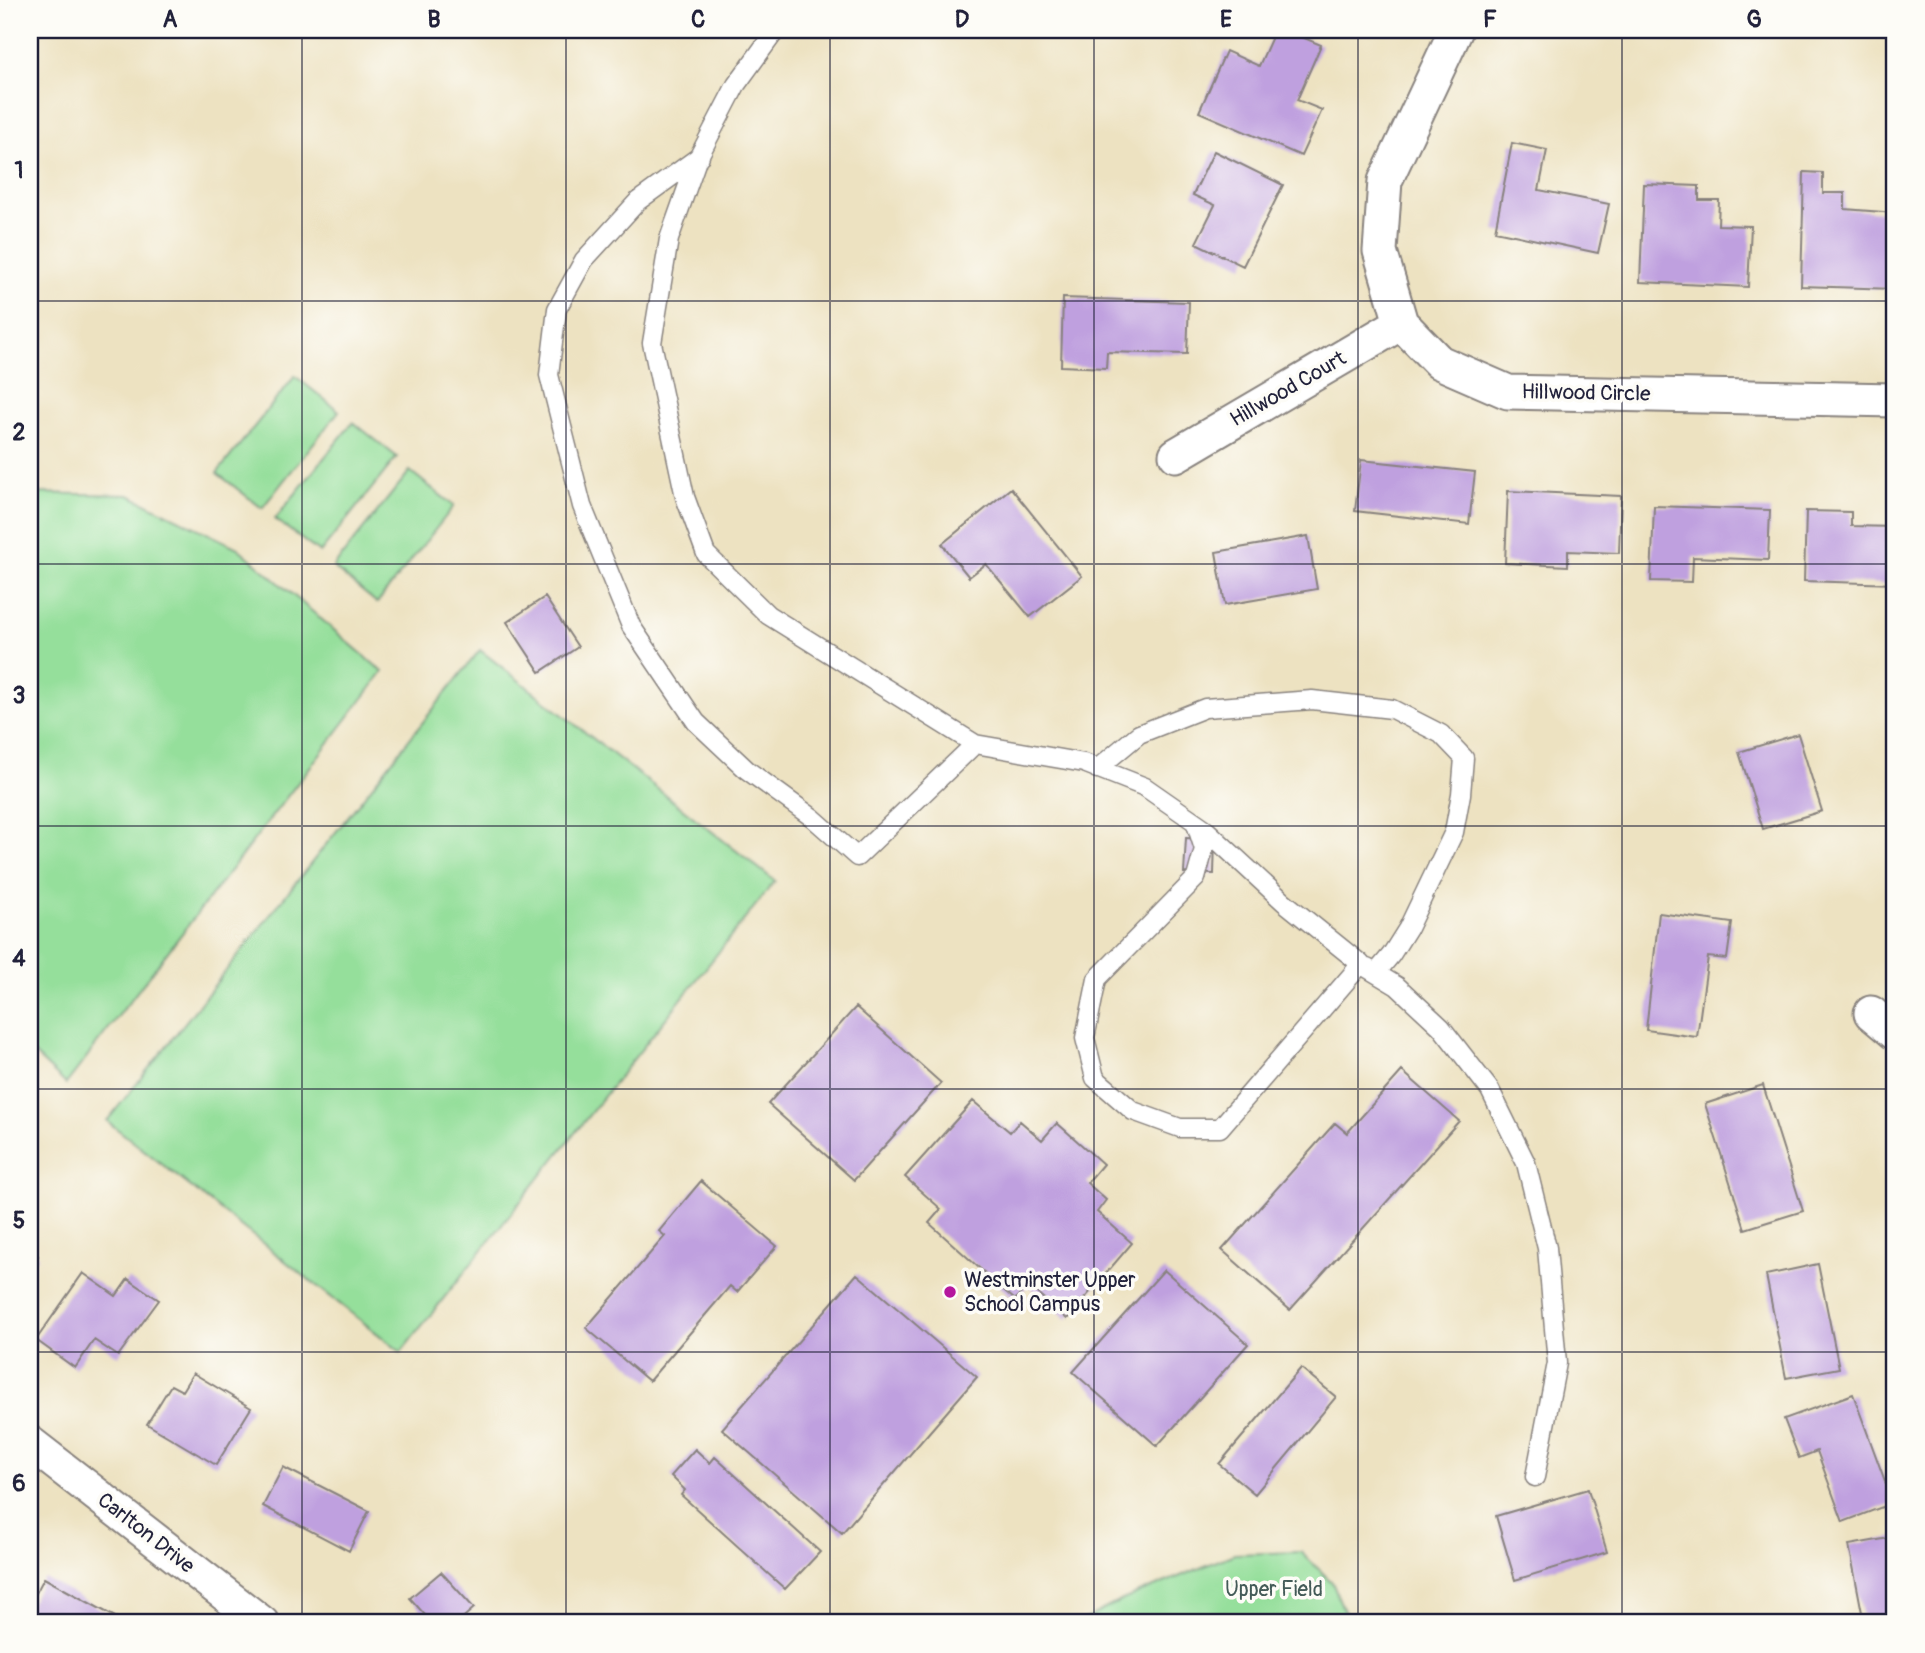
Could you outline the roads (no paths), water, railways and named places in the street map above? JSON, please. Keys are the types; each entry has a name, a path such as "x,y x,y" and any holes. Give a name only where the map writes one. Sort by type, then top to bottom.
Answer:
{"street":[{"name":"Hillwood Circle","path":"1456,30 1385,181 1380,251 1401,323 1439,362 1508,392 1895,400"},
{"name":"Hillwood Court","path":"1176,455 1401,323"},
{"name":"Carlton Drive","path":"30,1443 262,1623"}],"lane":[{"path":"776,30 736,85 700,156 669,239 652,343 685,497 706,554 768,615 975,744 1084,763 1145,787 1204,828 1284,902 1369,969 1397,986 1441,1027 1490,1090 1525,1163 1547,1248 1557,1363 1535,1477"},
{"path":"700,156 638,201 584,260 557,309 549,375 582,506 631,626 696,722 747,770 813,818 857,857 975,744"},
{"path":"1097,769 1139,734 1205,709 1312,701 1392,709 1441,734 1464,758 1454,832 1408,928 1391,955 1369,969 1220,1128 1180,1128 1133,1111 1095,1078 1085,1038 1097,979 1196,878 1204,849 1196,824"}],"place":[{"name":"Westminster Upper School Campus","path":"950,1292"}],"park label":[{"name":"Upper Field","path":"1274,1589"}]}
